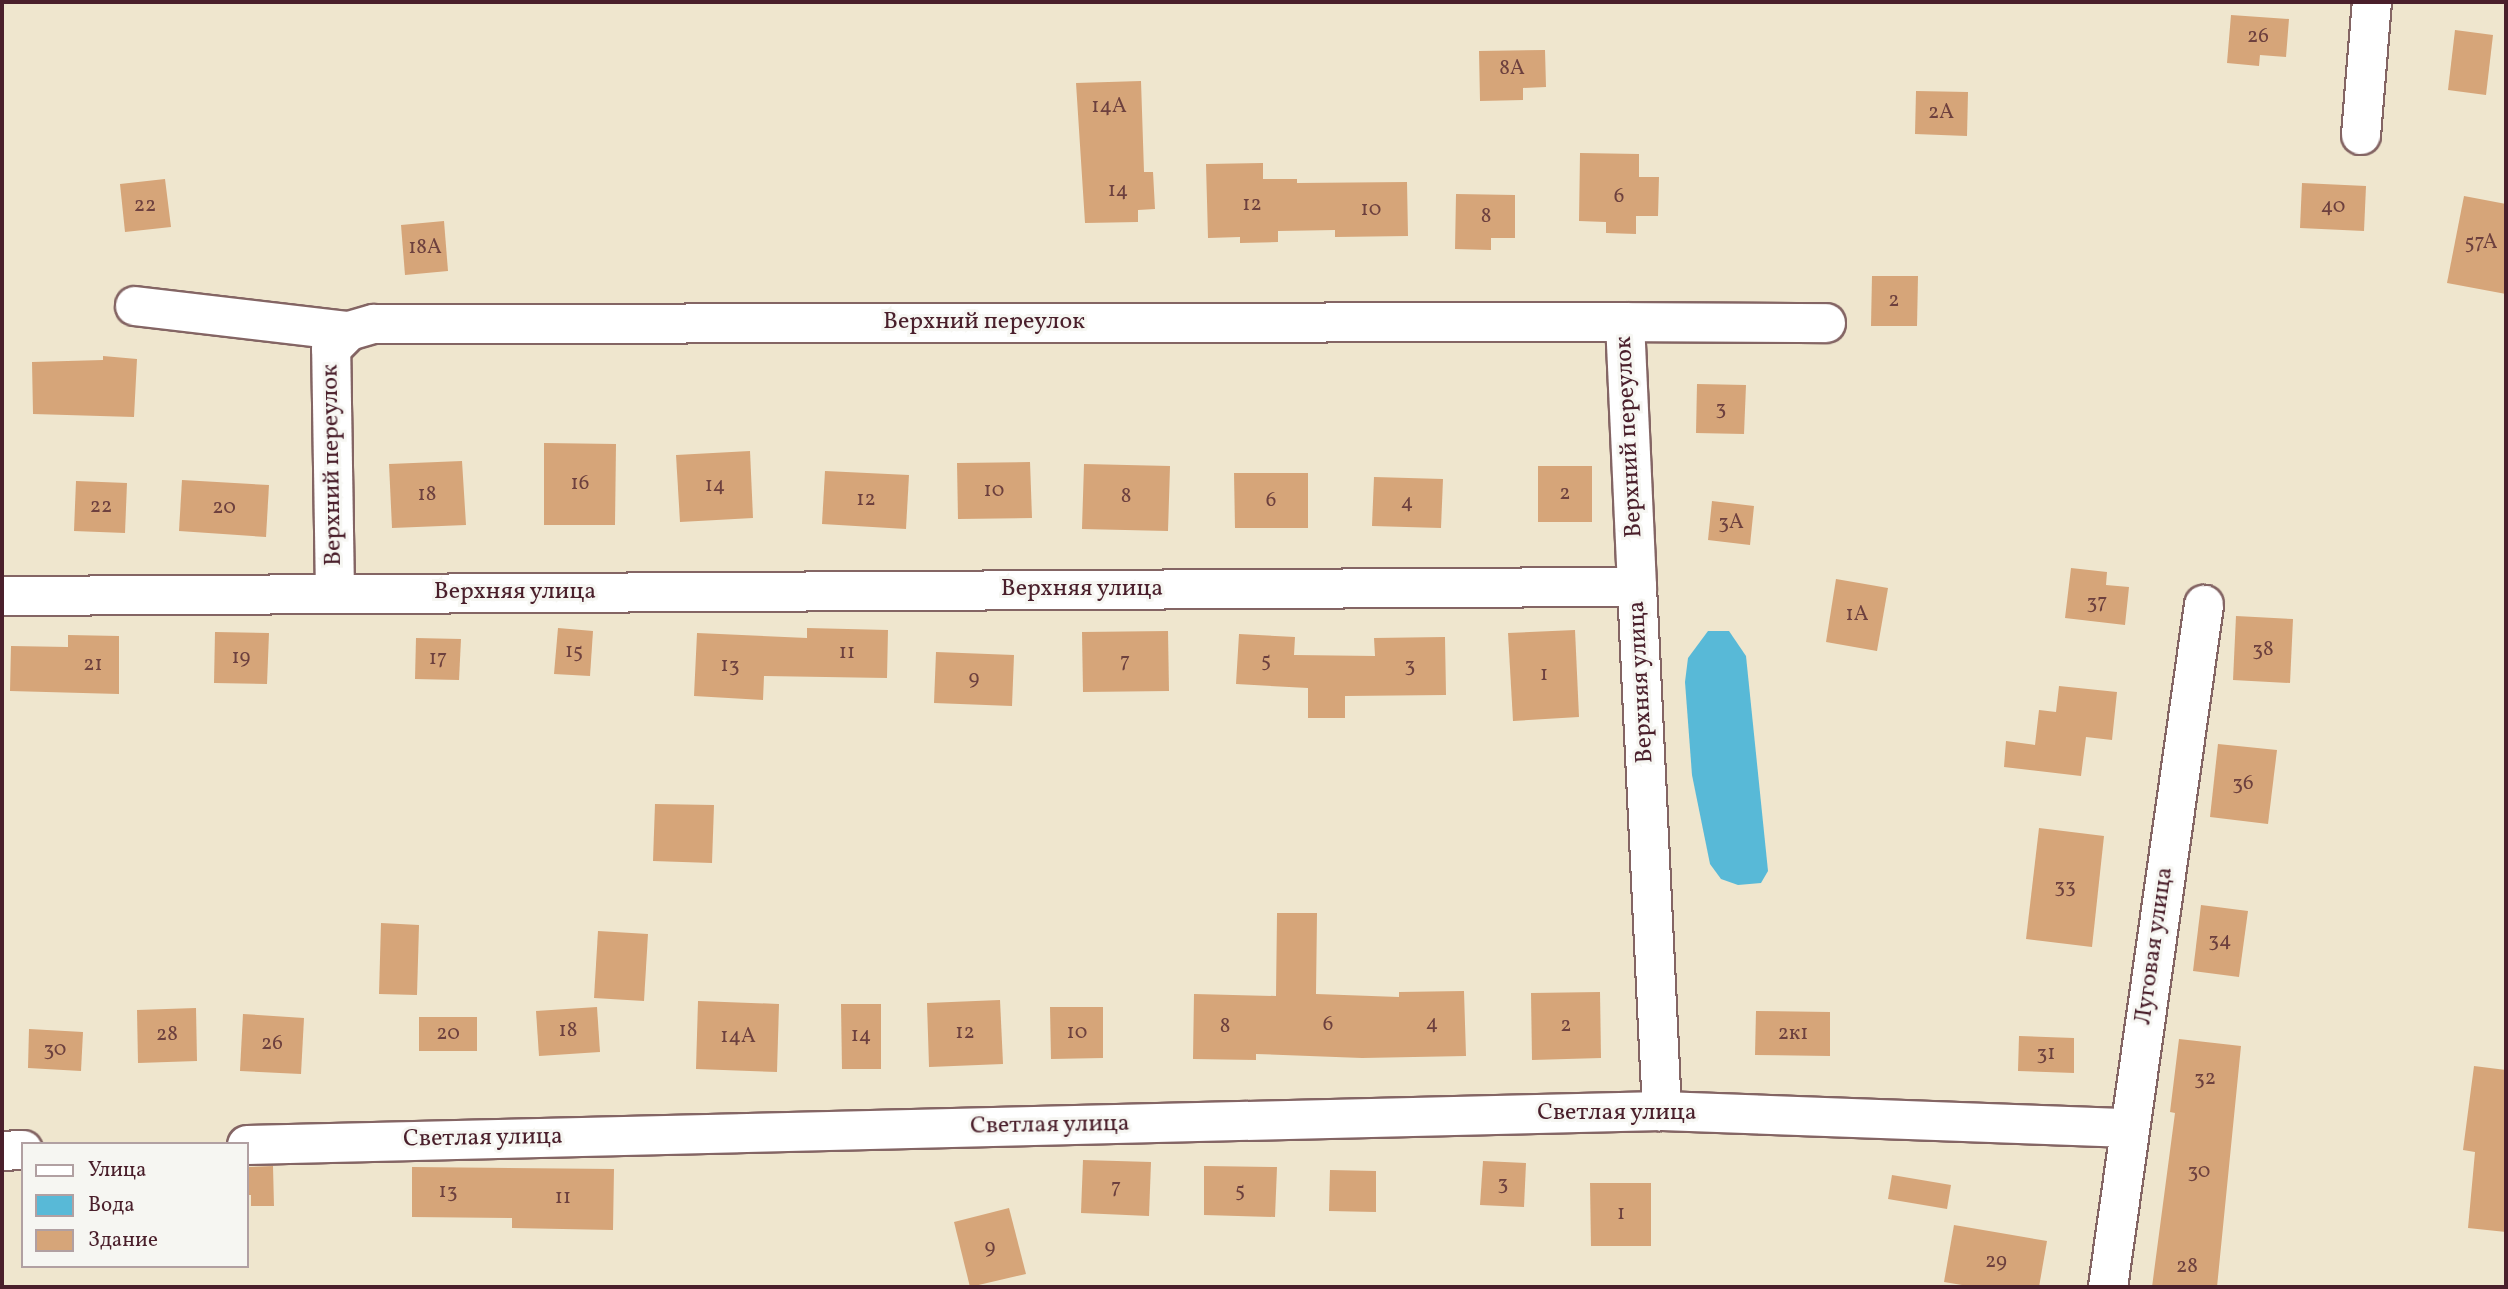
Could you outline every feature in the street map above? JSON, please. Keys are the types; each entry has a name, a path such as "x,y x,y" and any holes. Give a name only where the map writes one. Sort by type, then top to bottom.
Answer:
{"street":[{"path":"2361,135 2372,2"},
{"path":"135,306 349,331"},
{"path":"1625,323 1826,323"},
{"name":"Верхний переулок","path":"335,594 331,349 349,331 374,324 1625,323 1637,587"},
{"name":"Верхняя улица","path":"2,596 1637,587 1662,1111"},
{"name":"Луговая улица","path":"2108,1287 2204,605"},
{"name":"Светлая улица","path":"248,1145 1662,1111 2129,1128"},
{"path":"2,1151 21,1150"}],"water":[{"path":"1708,631 1729,631 1746,656 1768,871 1761,883 1738,885 1721,879 1710,864 1692,775 1685,682 1688,658"}],"building":[{"path":"2231,15 2289,19 2286,57 2260,55 2259,66 2227,63"},
{"path":"2455,30 2493,35 2486,95 2448,90"},
{"path":"1545,50 1546,87 1523,88 1523,100 1480,101 1479,51"},
{"path":"1141,81 1144,172 1153,172 1155,209 1138,210 1138,222 1085,223 1076,83"},
{"path":"1916,91 1968,92 1967,136 1915,134"},
{"path":"1580,153 1639,154 1639,177 1659,177 1658,216 1636,216 1636,234 1606,233 1606,222 1579,221"},
{"path":"1263,163 1263,179 1297,179 1297,183 1407,182 1408,236 1335,237 1335,230 1278,231 1278,242 1240,243 1240,237 1208,238 1206,164"},
{"path":"165,179 171,227 125,232 120,184"},
{"path":"2302,183 2366,186 2364,231 2300,228"},
{"path":"1456,194 1515,195 1515,238 1491,238 1491,250 1455,249"},
{"path":"2464,196 2506,204 2506,294 2447,283"},
{"path":"444,221 448,271 405,275 401,225"},
{"path":"1872,276 1918,276 1917,326 1871,326"},
{"path":"103,356 137,359 134,417 33,414 32,362 103,360"},
{"path":"1697,384 1746,385 1744,434 1696,433"},
{"path":"544,443 616,444 615,525 544,525"},
{"path":"750,451 753,518 680,522 676,455"},
{"path":"462,461 466,525 392,528 389,464"},
{"path":"1030,462 1032,518 958,519 957,463"},
{"path":"1084,464 1170,466 1168,531 1082,529"},
{"path":"1538,466 1592,466 1592,522 1538,522"},
{"path":"825,471 909,475 906,529 822,524"},
{"path":"1234,473 1308,473 1308,528 1235,528"},
{"path":"1374,477 1443,479 1441,528 1372,526"},
{"path":"182,480 269,485 266,537 179,531"},
{"path":"76,481 127,483 125,533 74,531"},
{"path":"1712,501 1754,506 1750,545 1708,540"},
{"path":"2071,568 2107,572 2106,585 2129,587 2125,625 2065,618"},
{"path":"1836,579 1888,588 1877,651 1826,642"},
{"path":"2236,616 2293,619 2290,683 2233,680"},
{"path":"558,628 593,631 590,676 554,674"},
{"path":"807,628 888,630 887,678 764,676 763,700 694,696 697,633 807,638"},
{"path":"1575,630 1579,717 1513,721 1508,633"},
{"path":"1168,631 1169,691 1083,692 1082,632"},
{"path":"215,632 269,633 267,684 214,683"},
{"path":"1239,634 1295,637 1294,655 1375,656 1374,638 1445,637 1446,695 1345,696 1345,718 1308,718 1308,688 1236,684"},
{"path":"68,635 119,636 119,694 10,691 11,646 68,647"},
{"path":"416,638 461,639 459,680 415,679"},
{"path":"936,652 1014,655 1012,706 934,703"},
{"path":"2059,686 2117,692 2112,740 2086,737 2081,776 2004,767 2006,741 2035,745 2039,710 2056,712"},
{"path":"2218,744 2277,750 2268,824 2210,817"},
{"path":"655,804 714,805 712,863 653,861"},
{"path":"2039,828 2104,836 2092,947 2026,939"},
{"path":"2201,905 2248,911 2239,977 2193,971"},
{"path":"1277,913 1317,913 1316,994 1399,997 1399,992 1464,991 1466,1056 1362,1058 1256,1054 1256,1060 1193,1059 1194,994 1276,996"},
{"path":"381,923 419,925 417,995 379,994"},
{"path":"598,931 648,934 644,1001 594,998"},
{"path":"1600,992 1601,1058 1532,1060 1531,993"},
{"path":"1000,1000 1003,1064 929,1067 927,1003"},
{"path":"698,1001 779,1004 777,1072 696,1069"},
{"path":"841,1004 881,1004 881,1069 842,1069"},
{"path":"597,1007 600,1052 539,1056 536,1011"},
{"path":"1050,1007 1103,1007 1103,1058 1051,1059"},
{"path":"196,1008 197,1061 138,1063 137,1010"},
{"path":"1756,1011 1830,1012 1830,1056 1755,1055"},
{"path":"243,1014 304,1018 301,1074 240,1071"},
{"path":"419,1017 477,1017 477,1051 419,1051"},
{"path":"29,1029 83,1032 81,1071 28,1068"},
{"path":"2019,1036 2074,1038 2074,1073 2018,1071"},
{"path":"2179,1039 2241,1046 2217,1287 2152,1287 2175,1113 2170,1112"},
{"path":"2474,1066 2506,1070 2506,1232 2468,1228 2475,1152 2463,1150"},
{"path":"1083,1160 1151,1162 1149,1216 1081,1213"},
{"path":"1483,1161 1526,1163 1524,1207 1480,1205"},
{"path":"273,1166 274,1206 251,1206 251,1195 248,1195 248,1167"},
{"path":"1204,1166 1277,1167 1275,1217 1204,1215"},
{"path":"412,1167 614,1169 613,1230 512,1228 512,1218 412,1217"},
{"path":"1330,1170 1376,1171 1376,1212 1329,1211"},
{"path":"1892,1175 1951,1185 1947,1209 1888,1199"},
{"path":"1590,1183 1651,1183 1651,1246 1591,1246"},
{"path":"1009,1208 1026,1274 970,1287 954,1222"},
{"path":"1954,1225 2047,1241 2039,1287 1974,1287 1944,1282"}]}
